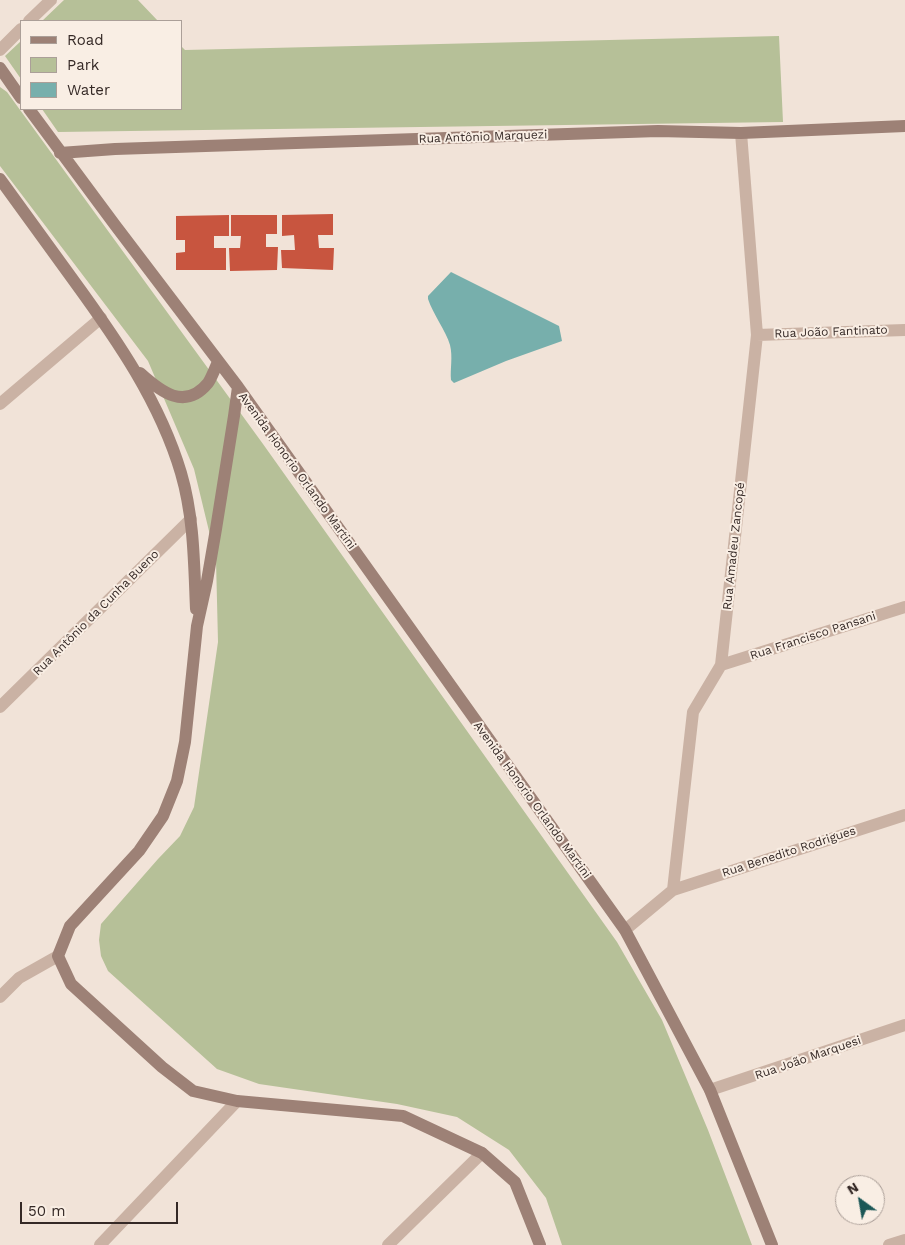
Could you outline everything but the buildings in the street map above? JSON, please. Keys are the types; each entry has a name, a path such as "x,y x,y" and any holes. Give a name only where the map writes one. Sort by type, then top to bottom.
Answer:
{"main road":[{"path":"0,68 20,97"},
{"name":"Avenida Honorio Orlando Martini","path":"30,110 60,153 238,387 625,930 710,1090 772,1245"},
{"name":"Rua Antônio Marquezi","path":"60,153 135,148 658,131 742,133 905,126"},
{"name":"Avenida Honorio Orlando Martini","path":"0,179 101,318 131,364 151,399 169,437 181,474 191,519 197,626"},
{"path":"131,364 162,391 178,398 197,394 209,382 218,362"},
{"name":"Avenida Honorio Orlando Martini","path":"58,956 70,926 139,851 163,816 177,782 185,742 197,626 207,581 231,441 238,387"},
{"path":"58,956 71,984 162,1067 193,1091 237,1101 403,1116 482,1154 515,1182 540,1245"}],"street":[{"path":"30,20 52,0"},
{"path":"0,50 20,30"},
{"name":"Rua Amadeu Zancopé","path":"673,890 693,712 721,665 757,335 742,133"},
{"path":"0,404 101,318"},
{"name":"Rua João Fantinato","path":"757,335 905,330"},
{"name":"Rua Antônio da Cunha Bueno","path":"0,708 191,519"},
{"name":"Rua Francisco Pansani","path":"721,665 905,607"},
{"name":"Rua Benedito Rodrigues","path":"673,890 905,815"},
{"path":"625,930 673,890"},
{"path":"0,997 19,978 58,956"},
{"name":"Rua João Marquesi","path":"710,1090 905,1025"},
{"path":"100,1245 237,1101"},
{"path":"388,1245 482,1154"},
{"path":"889,1245 905,1240"}],"green space":[{"path":"64,0 138,0 157,20 43,20"},
{"path":"779,36 783,122 58,132 43,110 182,110 182,47 185,50"},
{"path":"20,42 20,78 5,56"},
{"path":"0,87 7,92 263,444 617,942 662,1020 708,1130 752,1245 562,1245 546,1198 509,1150 457,1117 397,1104 259,1084 217,1069 108,971 101,956 99,940 101,924 180,836 194,807 218,642 216,560 194,469 148,361 0,166"}],"water":[{"path":"451,272 559,326 562,341 506,361 454,383 451,380 450,345 428,299 428,296"}]}
